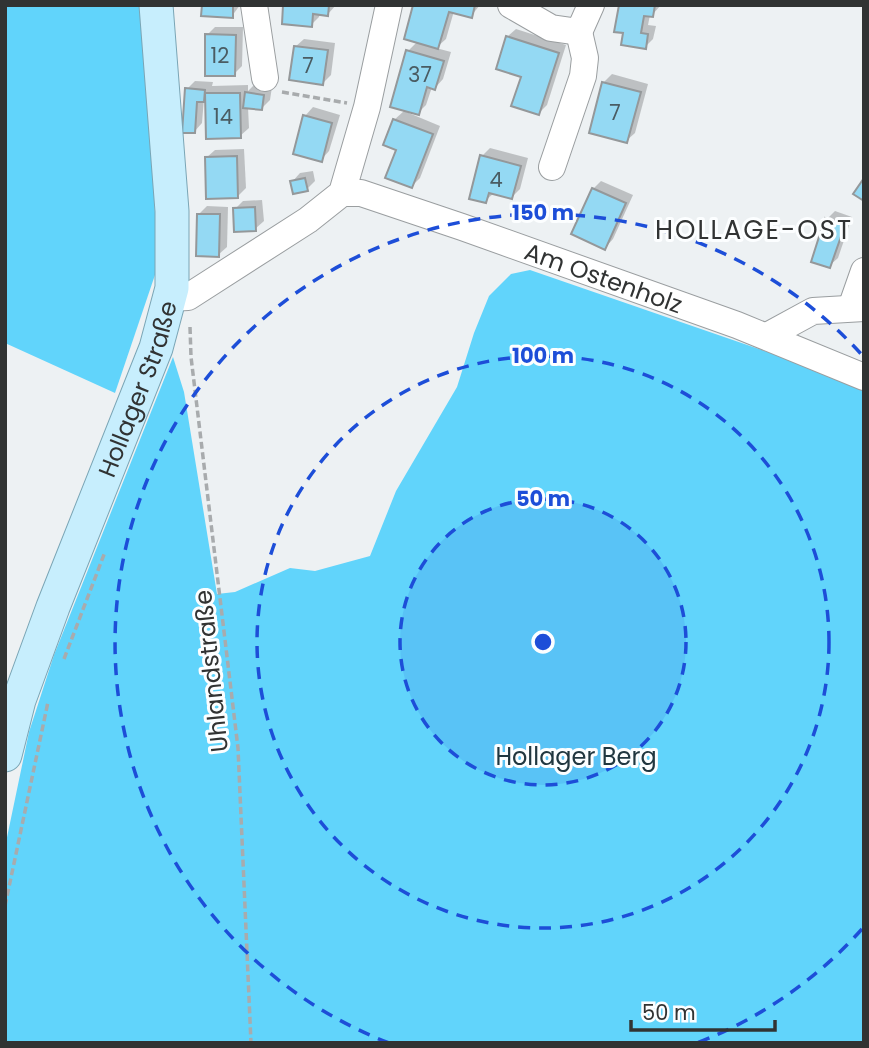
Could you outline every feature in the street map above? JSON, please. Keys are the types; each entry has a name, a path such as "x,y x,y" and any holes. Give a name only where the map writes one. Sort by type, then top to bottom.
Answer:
{"main road":[{"name":"Hollager Straße","path":"5,755 53,607 178,297 172,288 172,211 156,5"}],"street":[{"path":"254,5 265,78"},
{"path":"178,297 308,220 342,192 367,107 390,5"},
{"path":"511,5 551,28 579,32"},
{"path":"552,167 583,76 585,58 579,32 592,5"},
{"name":"Am Ostenholz","path":"342,192 361,192 462,227 767,336 864,377"},
{"path":"767,336 813,311 857,308 864,271"}],"path":[{"path":"265,78 278,91 367,107"},
{"name":"Uhlandstraße","path":"178,297 190,342 238,748 251,1043"},
{"path":"184,351 190,342"},
{"path":"64,660 108,543"},
{"path":"5,906 24,701"}],"green space":[{"path":"5,5 139,5 150,124 158,266 115,393 5,343"},
{"name":"Hollager Berg","path":"530,270 855,382 864,388 864,1043 5,1043 5,847 29,732 54,655 173,357 184,392 217,594 235,592 290,568 315,571 370,556 396,491 457,387 489,296 511,274"}],"building":[{"path":"202,5 233,5 233,18 201,16"},
{"path":"283,5 329,5 328,16 313,14 312,27 282,24"},
{"path":"413,5 475,5 472,18 449,12 438,49 404,39"},
{"path":"619,5 655,5 653,17 644,16 641,33 648,34 646,49 621,45 623,33 614,32"},
{"path":"205,34 236,35 235,76 205,76"},
{"path":"506,36 559,53 539,115 511,106 521,77 496,69"},
{"path":"294,46 328,50 323,85 289,80"},
{"path":"406,50 444,61 435,90 427,87 419,115 390,107"},
{"path":"602,82 641,92 627,143 589,133"},
{"path":"185,88 205,90 204,102 197,102 195,133 182,133"},
{"path":"245,92 264,95 262,110 243,108"},
{"path":"205,93 240,93 241,138 206,139"},
{"path":"303,115 332,123 322,162 293,154"},
{"path":"393,119 433,134 412,188 385,178 396,150 383,145"},
{"path":"480,155 521,166 512,199 489,193 486,203 469,199"},
{"path":"237,156 238,198 206,199 205,157"},
{"path":"305,178 308,191 293,194 290,181"},
{"path":"864,178 864,201 853,194"},
{"path":"592,188 626,203 605,250 571,234"},
{"path":"255,207 256,231 234,232 233,208"},
{"path":"197,214 220,214 219,257 196,256"},
{"path":"825,218 845,225 830,268 811,262"}],"district":[{"name":"HOLLAGE-OST","path":"754,230"}]}
